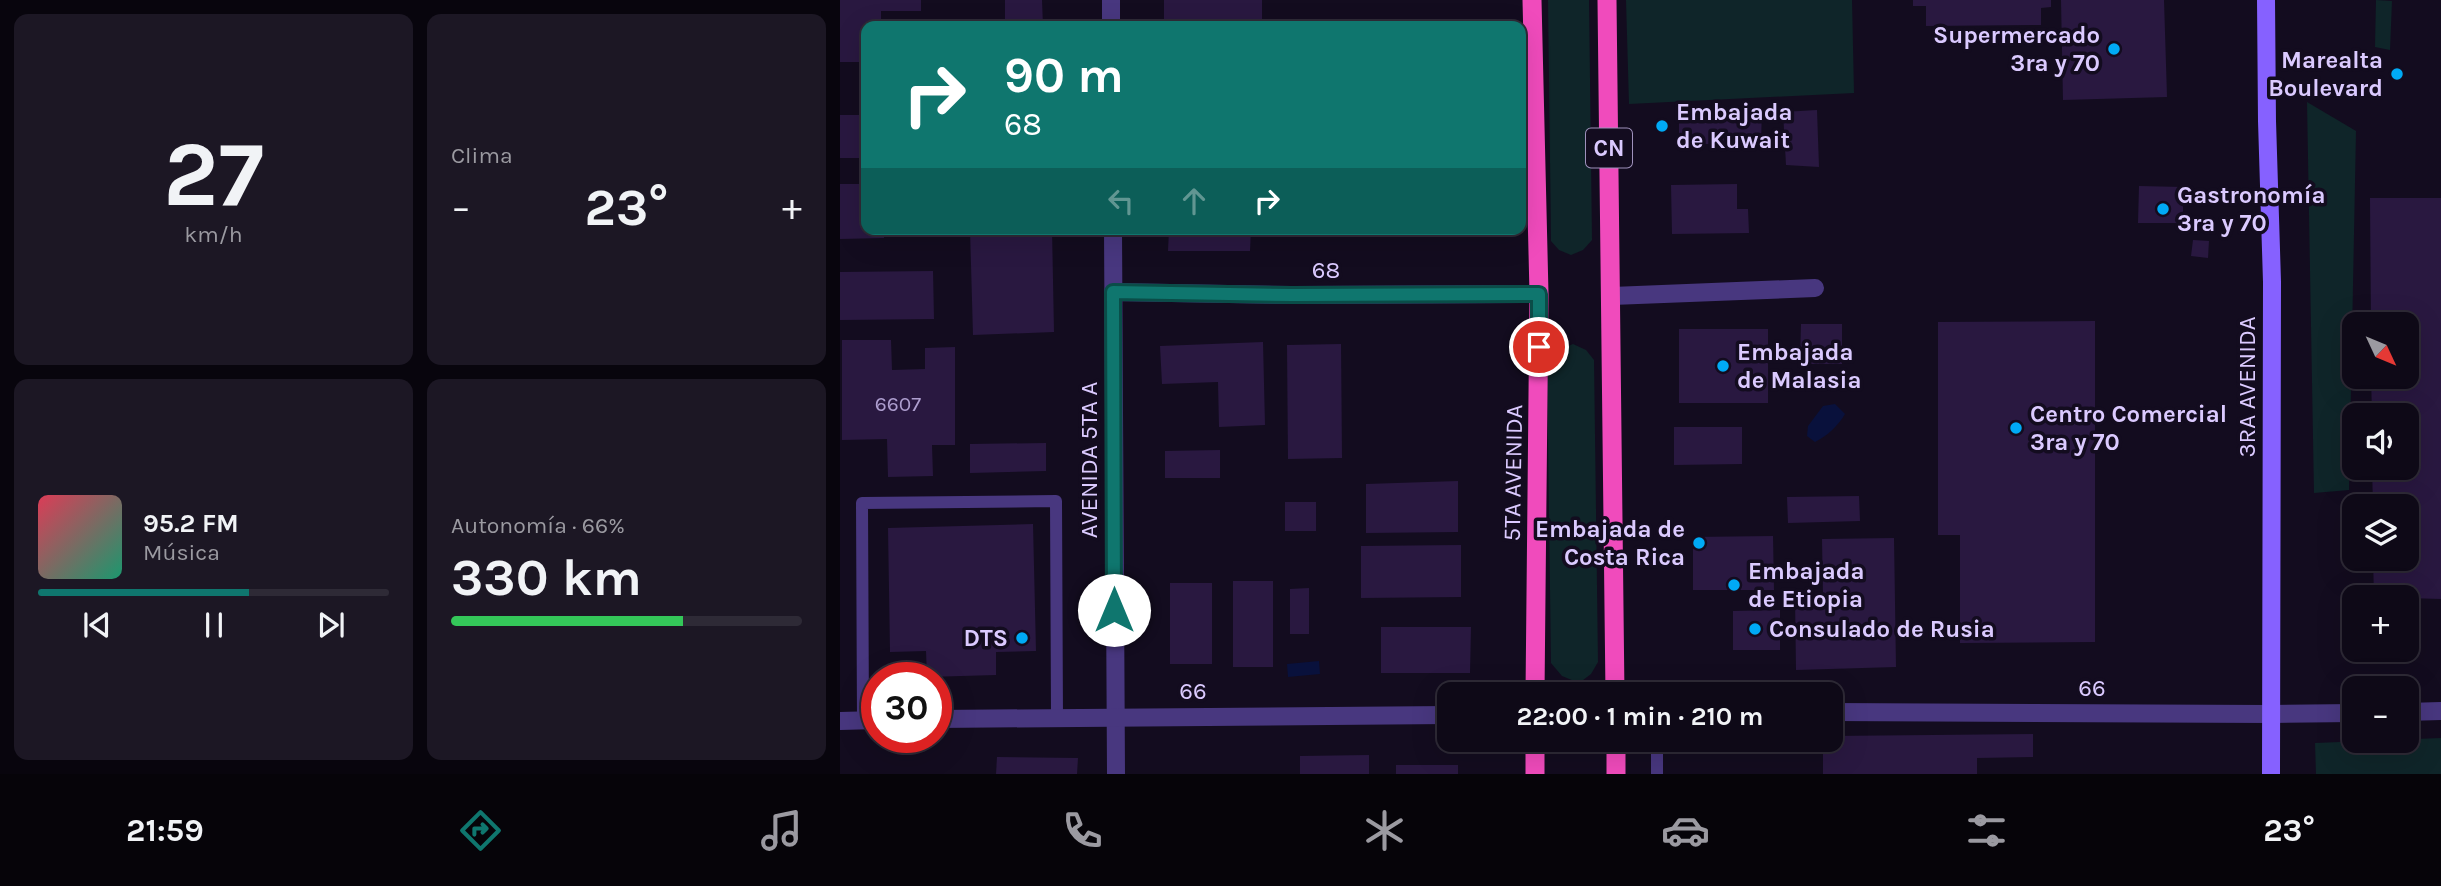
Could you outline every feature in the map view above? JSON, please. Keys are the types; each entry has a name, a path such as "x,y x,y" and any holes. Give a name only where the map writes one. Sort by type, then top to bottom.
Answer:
{"highway":[{"name":"5TA AVENIDA","path":"1531,0 1539,294 1535,682"},
{"name":"CN","path":"1607,0 1615,682"},
{"path":"1535,752 1535,774"},
{"path":"1616,752 1616,774"}],"main road":[{"name":"3RA AVENIDA","path":"2266,0 2266,121 2272,282 2272,774"}],"street":[{"path":"1111,0 1111,21"},
{"name":"AVENIDA 5TA A","path":"1113,235 1116,774"},
{"path":"1612,296 1815,288"},
{"name":"68","path":"1113,292 1292,295 1539,294"},
{"path":"2419,712 2441,711"},
{"name":"66","path":"1843,712 2342,713"},
{"name":"66","path":"952,719 1437,715"},
{"path":"840,721 861,720"}],"lane":[{"path":"868,662 862,503 1056,501 1057,717"},
{"path":"1657,752 1657,774"}],"green space":[{"path":"1548,0 1589,0 1592,240 1583,250 1571,255 1559,250 1551,241"},
{"path":"1626,0 1852,0 1854,93 1629,104"},
{"path":"2376,0 2392,1 2390,50 2375,47"},
{"path":"2307,102 2356,131 2352,312 2342,312 2342,389 2351,389 2351,403 2342,403 2342,480 2349,480 2349,490 2314,493"},
{"path":"1573,344 1586,350 1594,360 1598,662 1591,674 1580,682 1562,676 1551,663 1547,361 1559,350"},
{"path":"2441,738 2441,774 2316,774 2315,743 2342,742 2342,753 2419,753 2419,739"}],"shaded area":[{"path":"1835,404 1845,414 1832,430 1815,442 1807,436 1808,426 1823,406"},
{"path":"1319,661 1320,674 1288,677 1287,664"}],"building":[{"path":"840,0 921,0 921,11 881,11 881,21 861,21 861,62 840,62"},
{"path":"1005,0 1042,0 1043,21 1005,21"},
{"path":"1164,0 1262,0 1262,21 1164,21"},
{"path":"1913,0 2051,0 2051,7 2041,8 2041,25 1926,26 1926,6 1913,6"},
{"name":"Supermercado 3ra y 70","path":"2061,0 2164,0 2167,97 2063,100"},
{"path":"1679,107 1762,107 1761,144 1679,144"},
{"path":"1817,110 1819,167 1786,165 1783,112"},
{"path":"840,115 861,115 861,158 840,158"},
{"path":"840,184 861,184 861,235 884,235 884,238 840,239"},
{"path":"1737,184 1737,209 1748,209 1749,233 1672,234 1671,185"},
{"path":"2139,186 2183,187 2183,223 2138,223"},
{"path":"2370,198 2441,198 2441,599 2419,598 2419,585 2374,585 2373,571 2419,571 2419,494 2373,494 2372,480 2419,480 2419,403 2372,403 2371,389 2419,389 2419,312 2371,312"},
{"path":"970,235 1052,235 1054,332 973,335"},
{"path":"1169,235 1251,235 1250,251 1168,251"},
{"path":"2193,240 2209,241 2208,258 2191,256"},
{"path":"933,271 934,319 840,320 840,272"},
{"name":"Centro Comercial 3ra y 70","path":"2095,321 2095,642 1960,643 1960,535 1938,535 1938,322"},
{"path":"1801,324 1842,324 1842,364 1800,364"},
{"name":"Embajada de Malasia","path":"1679,329 1768,329 1768,403 1679,403"},
{"path":"842,340 891,340 892,370 925,369 925,348 955,347 955,445 932,445 933,476 888,477 887,439 842,440"},
{"path":"1263,342 1265,425 1219,427 1218,382 1162,384 1160,346"},
{"path":"1341,344 1342,458 1288,459 1287,345"},
{"path":"1674,427 1742,427 1742,464 1674,465"},
{"path":"1046,443 1046,471 970,473 970,444"},
{"path":"1220,450 1220,478 1165,478 1165,451"},
{"path":"1458,481 1458,532 1366,533 1366,484"},
{"path":"1859,496 1860,521 1788,523 1787,497"},
{"path":"1285,502 1316,502 1316,531 1285,531"},
{"path":"1033,524 1036,651 996,652 996,675 952,676 952,662 926,662 926,651 890,652 888,528"},
{"path":"1773,536 1774,590 1693,590 1693,537"},
{"path":"1894,538 1896,667 1796,670 1795,598 1823,597 1822,539"},
{"path":"1461,545 1461,597 1361,598 1361,546"},
{"path":"1233,581 1273,581 1273,667 1233,667"},
{"path":"1170,583 1212,583 1212,664 1170,664"},
{"path":"1309,588 1309,634 1290,634 1290,589"},
{"path":"1780,610 1780,650 1733,650 1733,611"},
{"path":"1381,627 1471,627 1470,673 1381,673"},
{"path":"2033,734 2033,757 1977,758 1977,774 1823,774 1823,752 1843,752 1843,736"},
{"path":"1369,755 1369,774 1300,774 1300,756"},
{"path":"997,757 1078,758 1077,774 996,774"},
{"path":"1396,765 1458,765 1458,774 1396,774"}],"place":[{"name":"Supermercado 3ra y 70","path":"2114,49"},
{"name":"Marealta Boulevard","path":"2397,74"},
{"name":"Embajada de Kuwait","path":"1662,126"},
{"name":"Gastronomía 3ra y 70","path":"2163,209"},
{"name":"Embajada de Malasia","path":"1723,366"},
{"name":"Centro Comercial 3ra y 70","path":"2016,428"},
{"name":"Embajada de Costa Rica","path":"1699,543"},
{"name":"Embajada de Etiopia","path":"1734,585"},
{"name":"Consulado de Rusia","path":"1755,629"},
{"name":"DTS","path":"1022,638"}],"route":[{"path":"1114,610 1113,292 1292,295 1539,294 1539,347"}]}
